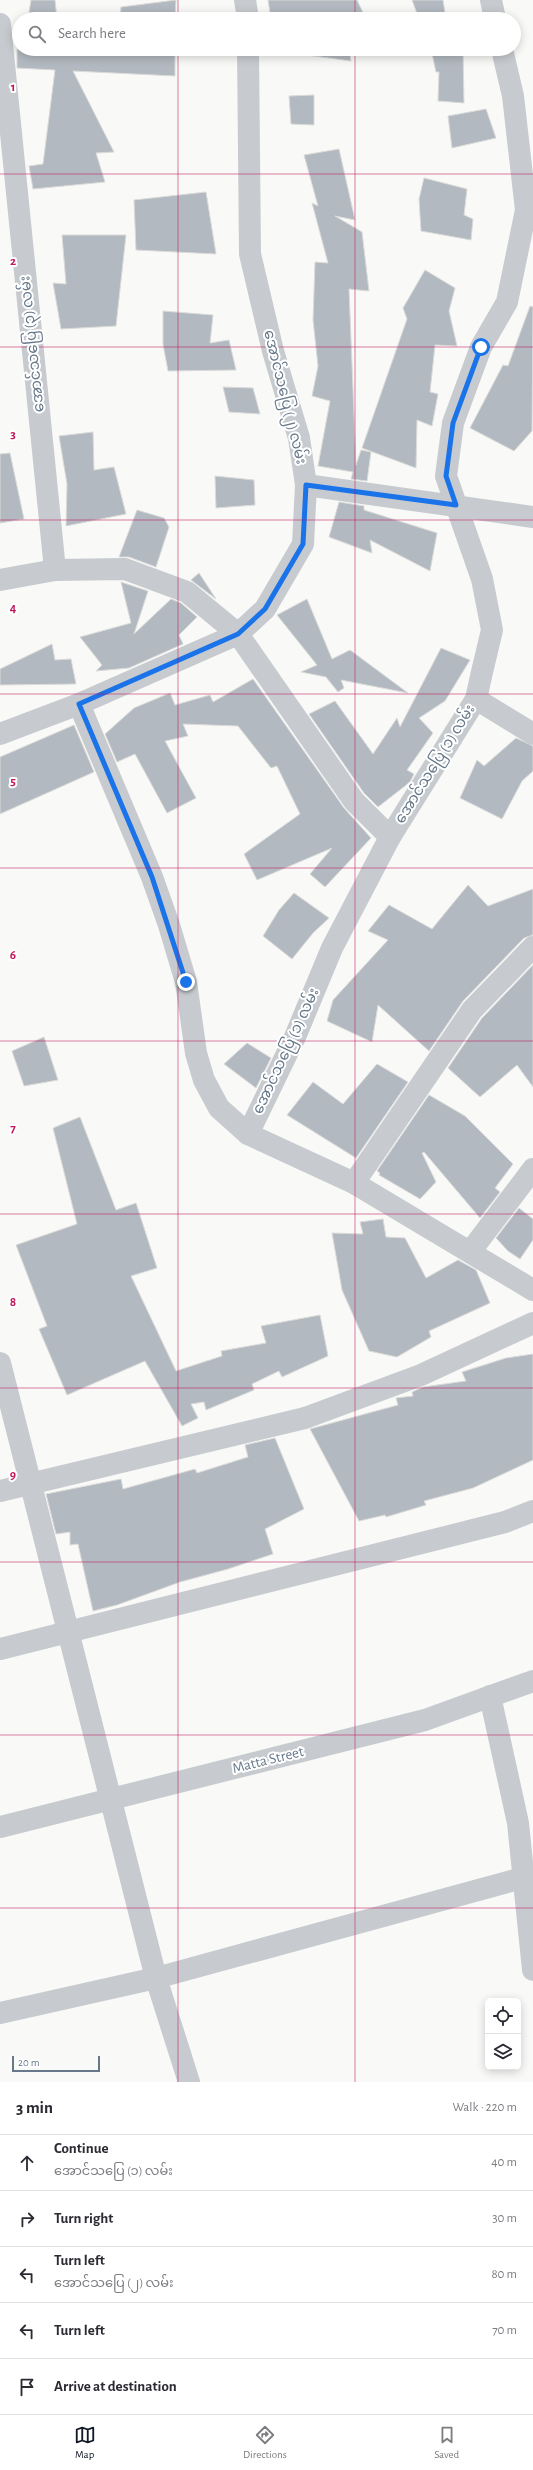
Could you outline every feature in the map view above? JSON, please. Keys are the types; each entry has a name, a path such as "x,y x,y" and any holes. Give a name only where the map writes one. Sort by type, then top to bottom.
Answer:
{"street":[{"path":"245,0 247,12"},
{"path":"491,0 494,12"},
{"name":"အောင်သပြေ (၃) လမ်း","path":"0,24 55,570"},
{"name":"အောင်သပြေ (၂) လမ်း","path":"0,734 79,704 238,634 265,609 303,544 306,485 299,438 273,351 250,254 248,56"},
{"name":"အောင်သပြေ (၁) လမ်း","path":"248,1134 295,1037 332,948 390,837 476,699 492,630 482,579 446,476 453,423 481,347 507,302 526,210 513,96 504,56"},
{"path":"306,485 533,517"},
{"path":"0,580 55,570 125,569 187,592 238,634 354,801 390,837"},
{"path":"476,699 533,734"},
{"path":"79,704 152,877 169,925 186,982 196,1053 204,1080 219,1108 248,1134 354,1183 533,1290"},
{"path":"354,1183 472,1010 533,947"},
{"path":"470,1252 533,1169"},
{"path":"0,1491 305,1418 421,1375 533,1322"},
{"path":"0,1363 32,1484 156,1978 188,2082"},
{"path":"0,1649 505,1522 533,1511"},
{"name":"Matta Street","path":"0,1827 112,1801 425,1720 533,1681"},
{"path":"490,1696 518,1823 522,1878 533,1970"},
{"path":"0,2013 156,1978 522,1878"}],"building":[{"path":"31,0 55,0 56,12 29,12"},
{"path":"176,0 175,12 121,12 121,7"},
{"path":"268,0 357,0 363,12 270,12"},
{"path":"412,0 443,0 445,12 416,12"},
{"path":"17,56 175,56 175,76 73,71 114,152 96,153 105,182 33,189 29,166 43,164 55,70 17,68"},
{"path":"314,56 350,56 351,61"},
{"path":"433,56 463,56 464,103 438,101 439,72 436,72"},
{"path":"314,95 314,125 291,124 289,96"},
{"path":"486,109 496,138 452,148 448,116"},
{"path":"339,149 355,220 335,216 362,232 369,291 349,289 356,465 361,450 371,452 367,481 351,479 353,472 318,466 330,401 312,396 318,366 313,320 315,262 328,263 312,203 318,206 304,155"},
{"path":"424,178 467,189 464,215 473,219 471,240 421,231 419,199"},
{"path":"206,192 216,254 136,250 134,200"},
{"path":"62,235 126,235 116,326 61,329 53,283 66,284"},
{"path":"425,270 455,288 449,311 457,346 435,345 430,392 438,394 432,426 417,420 416,468 362,448 407,319 403,308"},
{"path":"530,306 533,307 532,431 514,451 470,428 503,365 508,366"},
{"path":"163,311 213,315 210,343 229,340 236,370 168,371 163,344"},
{"path":"223,387 253,388 260,414 229,412"},
{"path":"93,432 94,470 114,467 126,514 66,526 67,484 59,436"},
{"path":"10,453 24,519 0,523 0,454"},
{"path":"215,476 254,480 255,505 216,508"},
{"path":"339,502 364,506 364,510 437,533 430,571 370,540 372,553 329,537"},
{"path":"137,510 164,518 169,527 156,567 129,557 119,557"},
{"path":"199,573 216,599 191,580"},
{"path":"121,582 148,591 134,634 171,599 181,603 197,617 179,635 183,644 129,668 96,671 102,665 80,637 131,623"},
{"path":"307,599 332,659 350,650 408,693 341,680 344,688 338,692 326,677 301,672 317,665 277,615"},
{"path":"52,644 55,660 71,659 76,684 0,685 0,669"},
{"path":"441,648 470,660 445,701 419,718 433,733 407,770 414,774 410,782 378,807 364,793 309,714 335,701 373,754 397,718 400,727"},
{"path":"253,679 344,808 371,838 325,887 310,874 332,848 257,880 244,854 300,814 277,766 271,768 238,726 183,724 188,736 165,741 196,798 167,813 135,754 117,762 105,734 134,708 170,693 175,705 210,695 213,702"},
{"path":"74,725 94,772 0,814 0,757"},
{"path":"516,738 533,746 533,771 522,781 502,819 460,798 477,760 484,766"},
{"path":"468,885 488,906 533,889 533,935 524,938 463,1001 429,1051 378,1005 372,1042 327,1021 333,1000 388,940 368,931 389,905 432,929"},
{"path":"294,893 329,918 313,933 292,959 263,936 279,910"},
{"path":"533,965 533,1087 517,1065 480,1097 448,1068 482,1018"},
{"path":"44,1037 58,1080 24,1086 12,1051"},
{"path":"247,1043 271,1058 256,1088 224,1064"},
{"path":"377,1064 408,1082 356,1158 287,1115 313,1082 343,1104"},
{"path":"429,1095 465,1116 513,1164 495,1188 500,1192 480,1218 424,1152 422,1153 436,1182 420,1199 379,1175 380,1173 377,1171"},
{"path":"80,1117 116,1210 136,1203 157,1268 131,1276 176,1371 222,1356 221,1351 266,1343 261,1326 320,1315 328,1356 282,1377 279,1371 252,1384 254,1390 206,1410 204,1402 191,1404 198,1418 182,1426 145,1361 67,1395 39,1329 47,1326 16,1245 77,1224 53,1128"},
{"path":"519,1208 533,1219 533,1240 520,1259 508,1251 496,1238"},
{"path":"383,1219 386,1237 405,1238 426,1278 458,1260 476,1270 490,1303 429,1331 431,1337 397,1357 369,1351 342,1290 332,1233 363,1234 360,1222"},
{"path":"533,1354 533,1460 473,1488 424,1501 426,1505 386,1517 385,1515 359,1521 310,1429 398,1405 396,1398 413,1396 412,1392 423,1387 466,1381 462,1372 506,1358"},
{"path":"275,1438 304,1509 265,1529 273,1554 228,1569 180,1582 117,1605 93,1611 78,1544 70,1545 70,1532 56,1534 46,1494 121,1479 123,1489 195,1469 197,1473 248,1457 245,1445"}],"route":[{"path":"186,982 169,925 152,877 79,704 238,634 265,609 303,544 306,485 456,505 446,476 453,423 481,347"}]}
